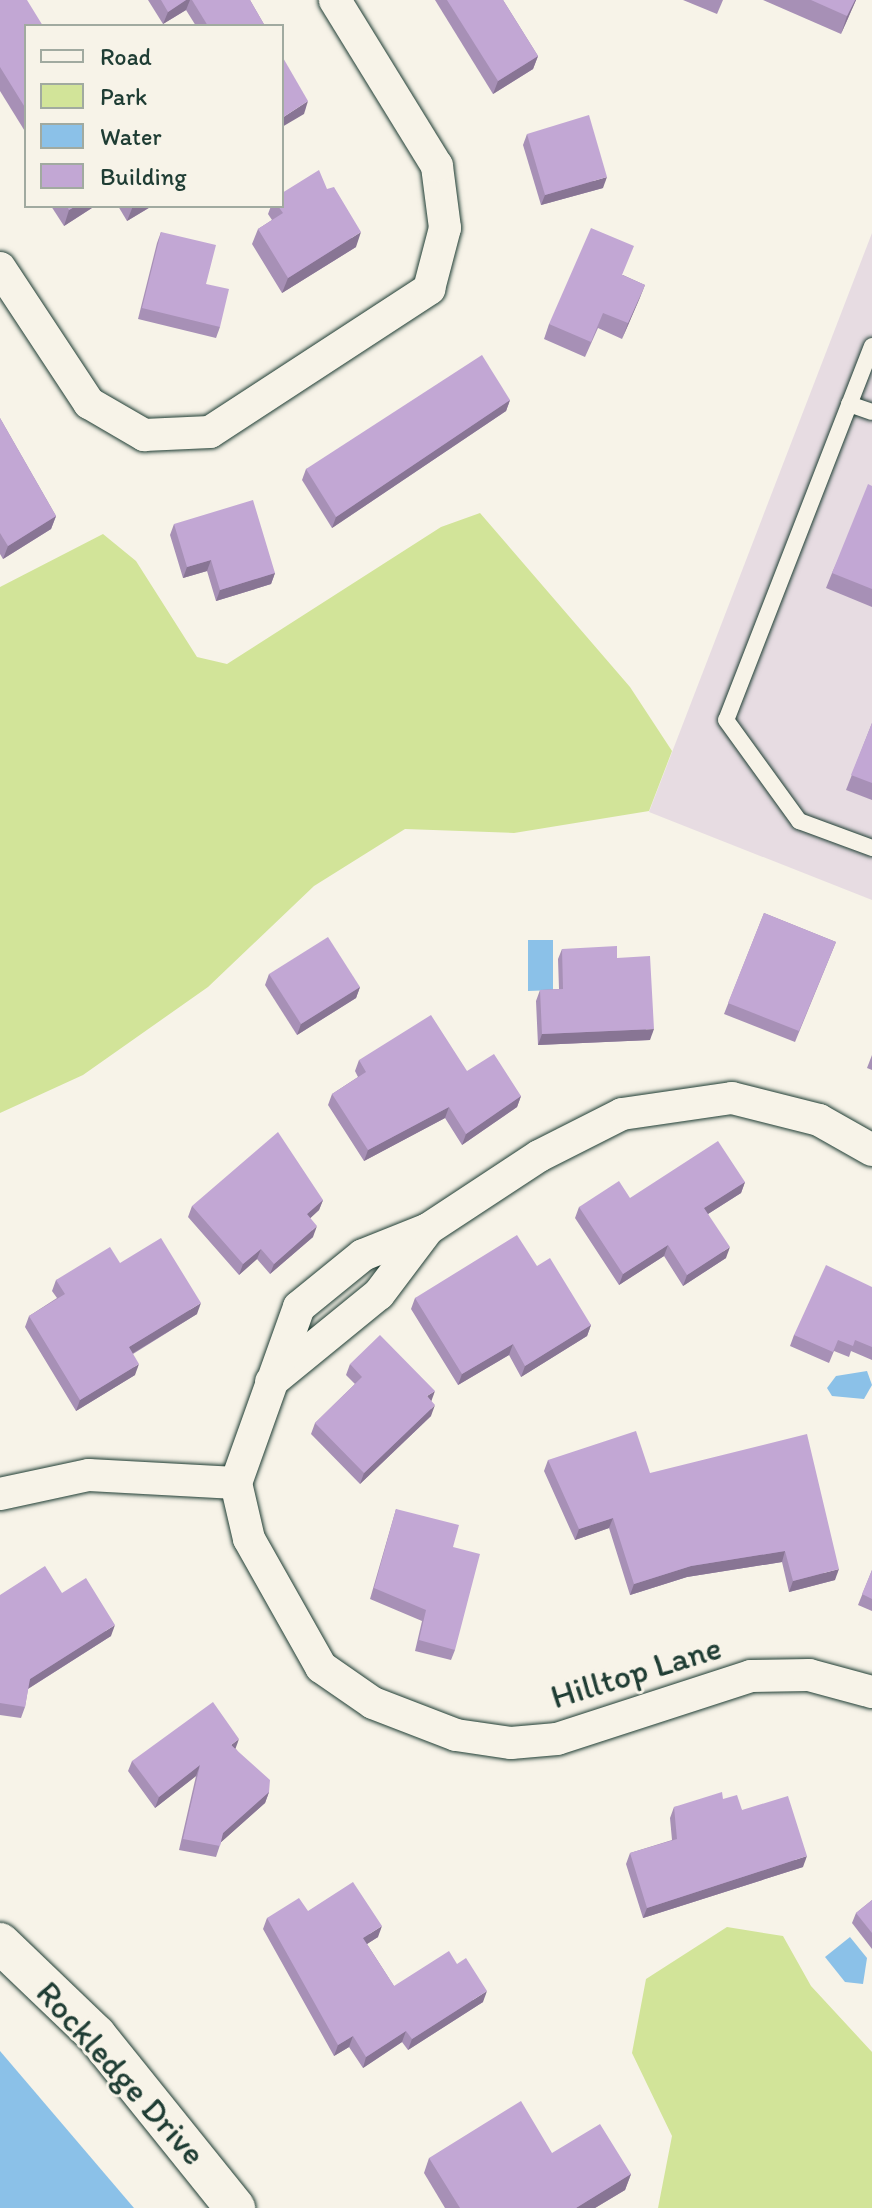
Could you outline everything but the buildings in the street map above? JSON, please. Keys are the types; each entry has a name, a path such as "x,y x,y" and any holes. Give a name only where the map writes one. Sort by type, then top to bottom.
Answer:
{"street":[{"path":"0,268 89,403 144,435 210,432 429,289 445,228 437,166 335,0"},
{"path":"0,1494 89,1475 236,1483 299,1307 363,1255 428,1229 581,1135 622,1114 683,1100 732,1098 784,1108 872,1150"},
{"path":"271,1383 379,1294 428,1229"},
{"name":"Hilltop Lane","path":"236,1483 249,1539 321,1667 373,1703 456,1735 511,1743 557,1739 751,1676 809,1675 867,1695"},
{"name":"Rockledge Drive","path":"0,1943 96,2035 235,2208"}],"lane":[{"path":"872,346 726,720 799,821 872,848"},
{"path":"849,404 872,412"}],"shaded area":[{"path":"872,233 872,900 649,812"}],"green space":[{"path":"480,513 630,687 672,751 649,811 514,833 405,829 314,886 208,987 83,1075 0,1113 0,587 103,534 136,561 197,657 227,664 441,527"},
{"path":"727,1927 783,1936 811,1986 872,2052 872,2208 658,2208 672,2136 632,2053 646,1979"}],"water":[{"path":"528,940 553,940 553,990 528,991"},
{"path":"867,1371 872,1385 864,1399 832,1396 827,1388 836,1376"},
{"path":"850,1937 867,1958 863,1984 845,1982 825,1957"},
{"path":"0,2051 134,2208 0,2208"}]}
